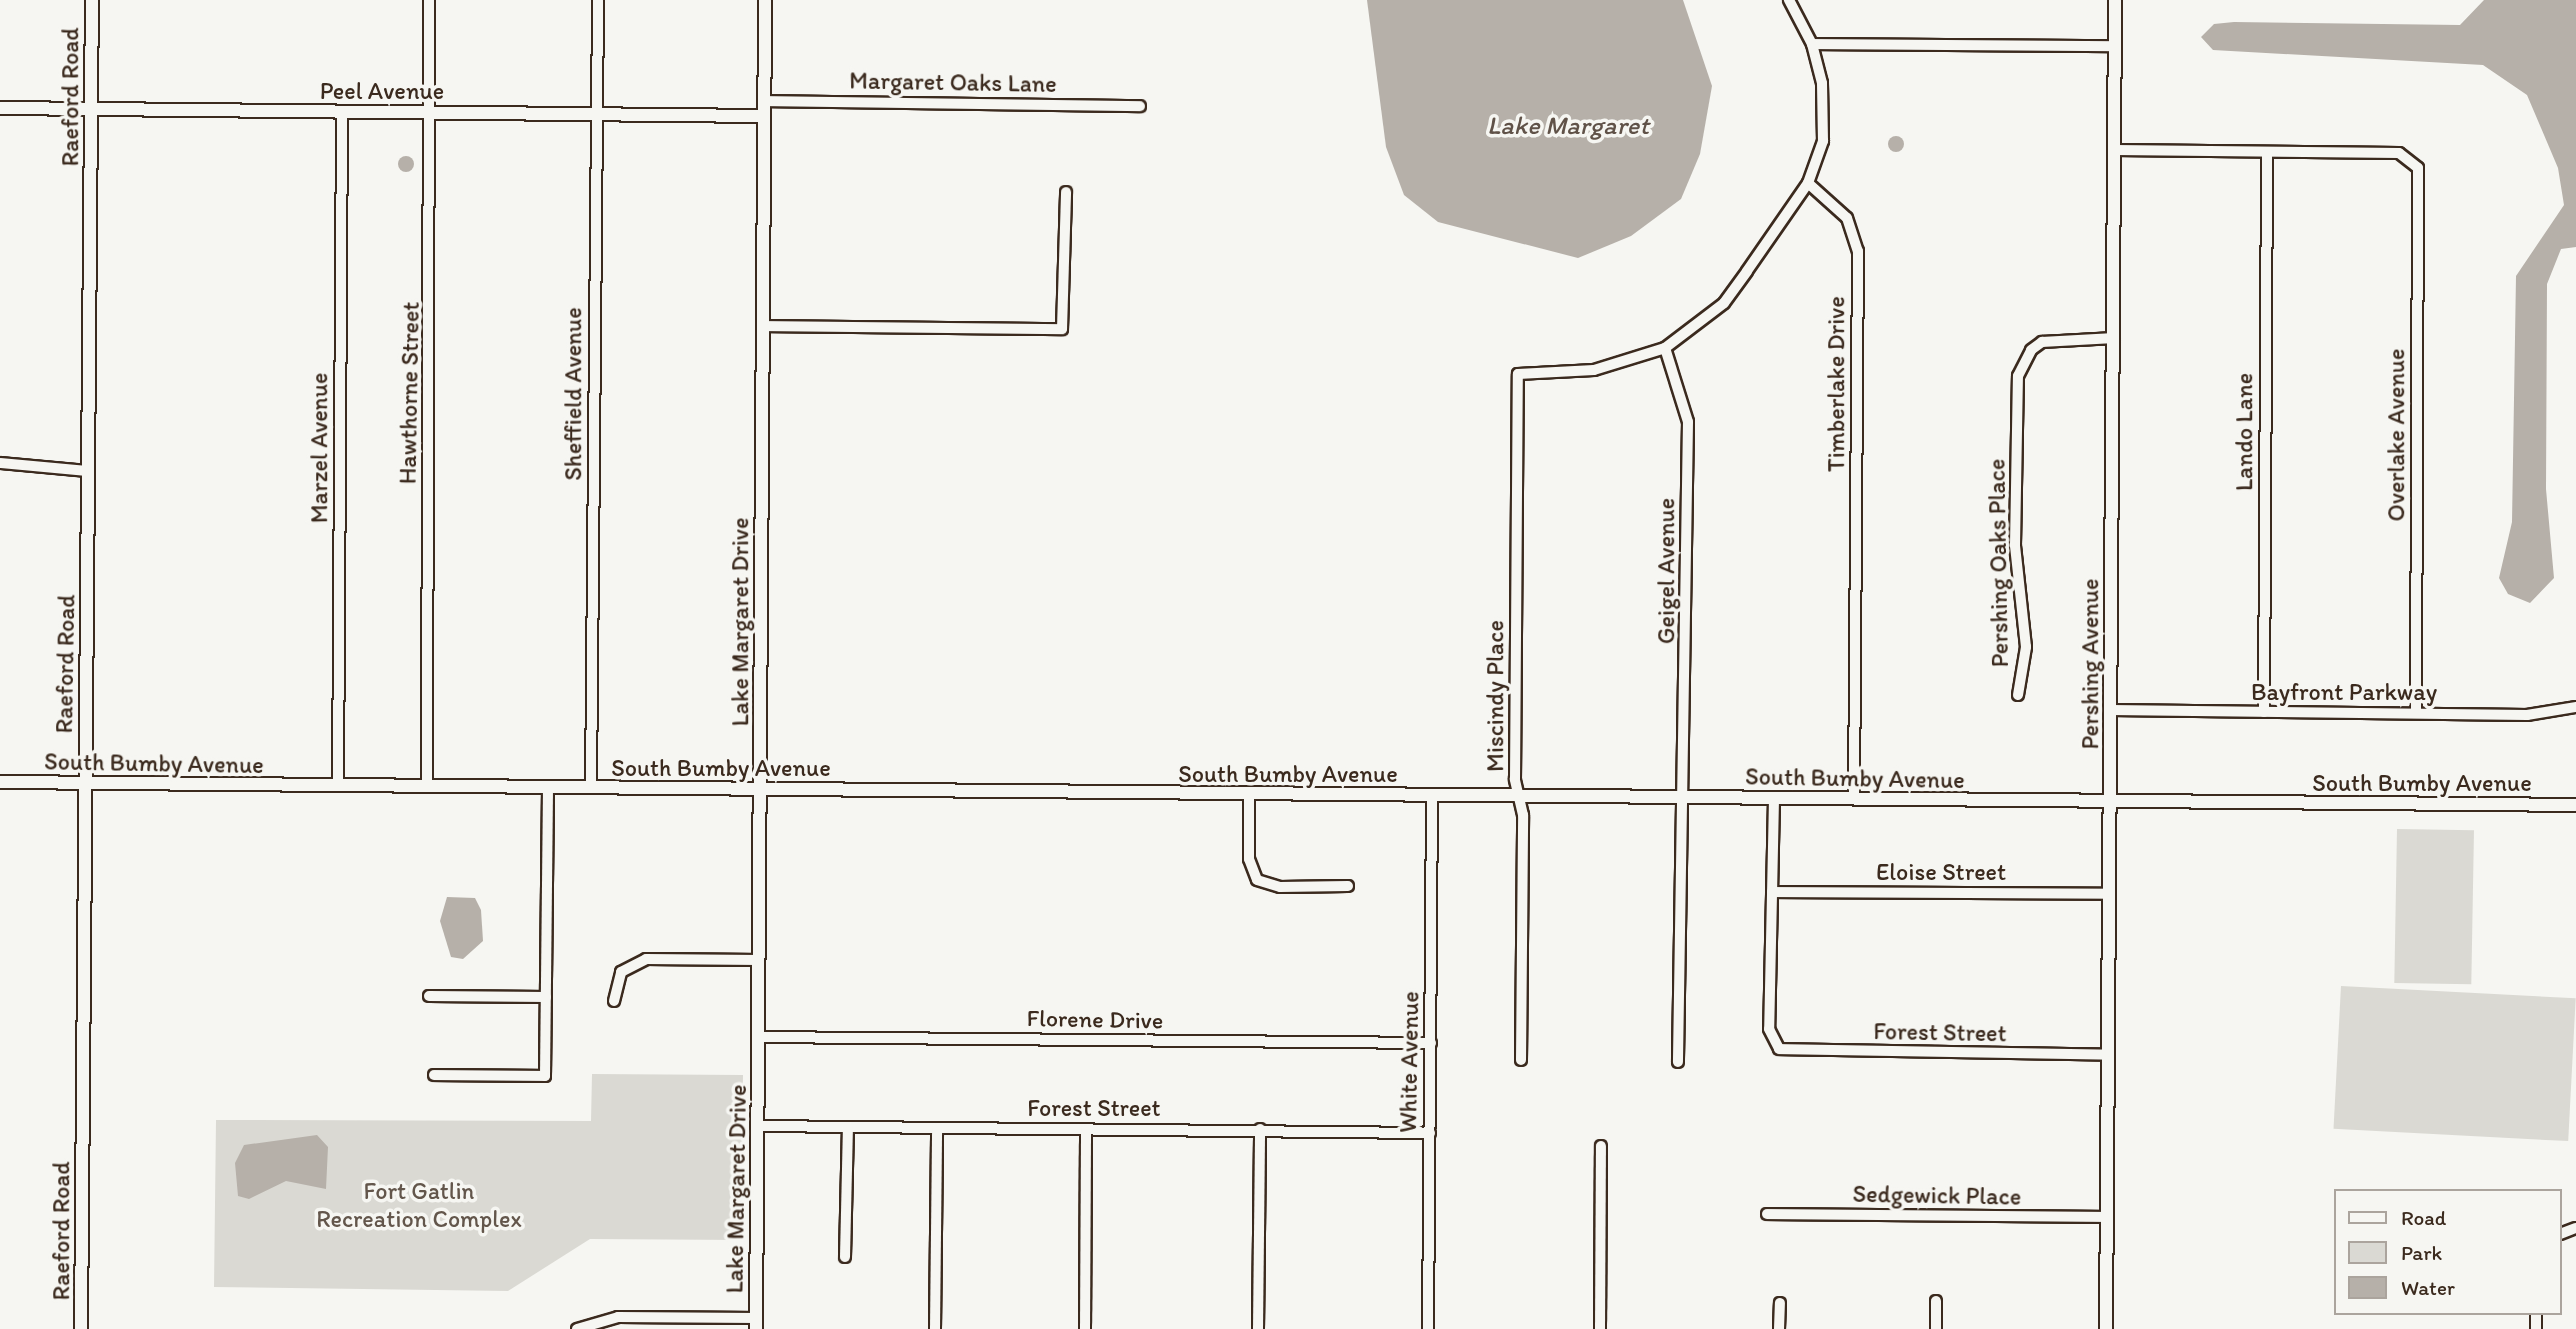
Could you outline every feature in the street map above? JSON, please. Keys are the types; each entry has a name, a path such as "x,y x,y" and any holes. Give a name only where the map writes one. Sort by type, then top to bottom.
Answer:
{"street":[{"name":"Raeford Road","path":"81,1329 92,0"},
{"name":"Hawthorne Street","path":"427,786 429,0"},
{"name":"Sheffield Avenue","path":"591,788 598,0"},
{"name":"Lake Margaret Drive","path":"756,1324 765,0"},
{"path":"1665,348 1724,303 1808,183 1824,124 1812,44 1789,0"},
{"name":"Pershing Avenue","path":"2106,1329 2115,0"},
{"path":"1812,44 2115,46"},
{"name":"Margaret Oaks Lane","path":"764,101 1140,106"},
{"name":"Peel Avenue","path":"0,108 764,116"},
{"name":"Marzel Avenue","path":"338,786 342,111"},
{"path":"2115,150 2267,153"},
{"name":"Overlake Avenue","path":"2267,153 2399,153 2413,160 2419,177 2416,713"},
{"name":"Lando Lane","path":"2264,712 2267,153"},
{"name":"Timberlake Drive","path":"1808,183 1847,218 1858,251 1854,799"},
{"path":"763,326 1062,328 1066,192"},
{"name":"Pershing Oaks Place","path":"2018,695 2026,648 2015,545 2018,376 2031,350 2042,342 2114,338"},
{"name":"Miscindy Place","path":"1521,1060 1518,374 1594,370 1665,348"},
{"name":"Geigel Avenue","path":"1665,348 1688,422 1678,1062"},
{"path":"0,463 88,471"},
{"name":"Bayfront Parkway","path":"2111,710 2527,715 2576,707"},
{"name":"South Bumby Avenue","path":"0,782 2576,805"},
{"path":"434,1075 545,1076 548,788"},
{"path":"1249,795 1249,859 1257,880 1280,887 1348,886"},
{"name":"White Avenue","path":"1428,1329 1432,796"},
{"path":"1772,891 1773,799"},
{"name":"Eloise Street","path":"1772,891 2110,894"},
{"name":"Forest Street","path":"1772,891 1769,1028 1774,1044 1785,1052 2109,1055"},
{"path":"614,1001 621,972 630,963 759,960"},
{"path":"429,996 546,997"},
{"name":"Florene Drive","path":"759,1037 1431,1043"},
{"name":"Forest Street","path":"758,1126 1260,1129 1430,1133"},
{"path":"845,1257 848,1127"},
{"path":"935,1329 937,1128"},
{"path":"1258,1329 1260,1129"},
{"path":"1085,1329 1086,1130"},
{"path":"1600,1329 1601,1146"},
{"name":"Sedgewick Place","path":"1767,1214 2107,1217"},
{"path":"1936,1301 1936,1329"},
{"path":"1779,1329 1780,1303"},
{"path":"577,1329 618,1317 756,1324"}],"green space":[{"path":"2397,829 2474,830 2471,984 2394,983"},
{"path":"2341,986 2576,998 2568,1141 2334,1129"},
{"name":"Fort Gatlin Recreation Complex","path":"592,1074 743,1075 741,1240 590,1239 508,1291 214,1287 216,1120 591,1121"}],"water":[{"name":"Lake Margaret","path":"1367,0 1683,0 1712,86 1700,154 1681,199 1631,236 1578,258 1438,222 1404,195 1386,147"},
{"path":"2484,0 2576,0 2576,247 2561,249 2547,284 2546,489 2554,578 2530,603 2508,594 2499,578 2512,522 2516,276 2564,205 2558,168 2527,95 2483,65 2213,50 2201,37 2214,24 2234,22 2460,25"},
{"path":"1896,136 1902,138 1902,150 1896,152 1890,150 1888,144 1890,138"},
{"path":"403,156 409,156 414,164 412,170 403,172 398,167 398,161"},
{"path":"447,897 475,898 481,910 483,941 463,959 451,957 440,921"},
{"path":"317,1135 328,1147 326,1189 286,1181 249,1199 238,1196 235,1163 244,1145"}]}
